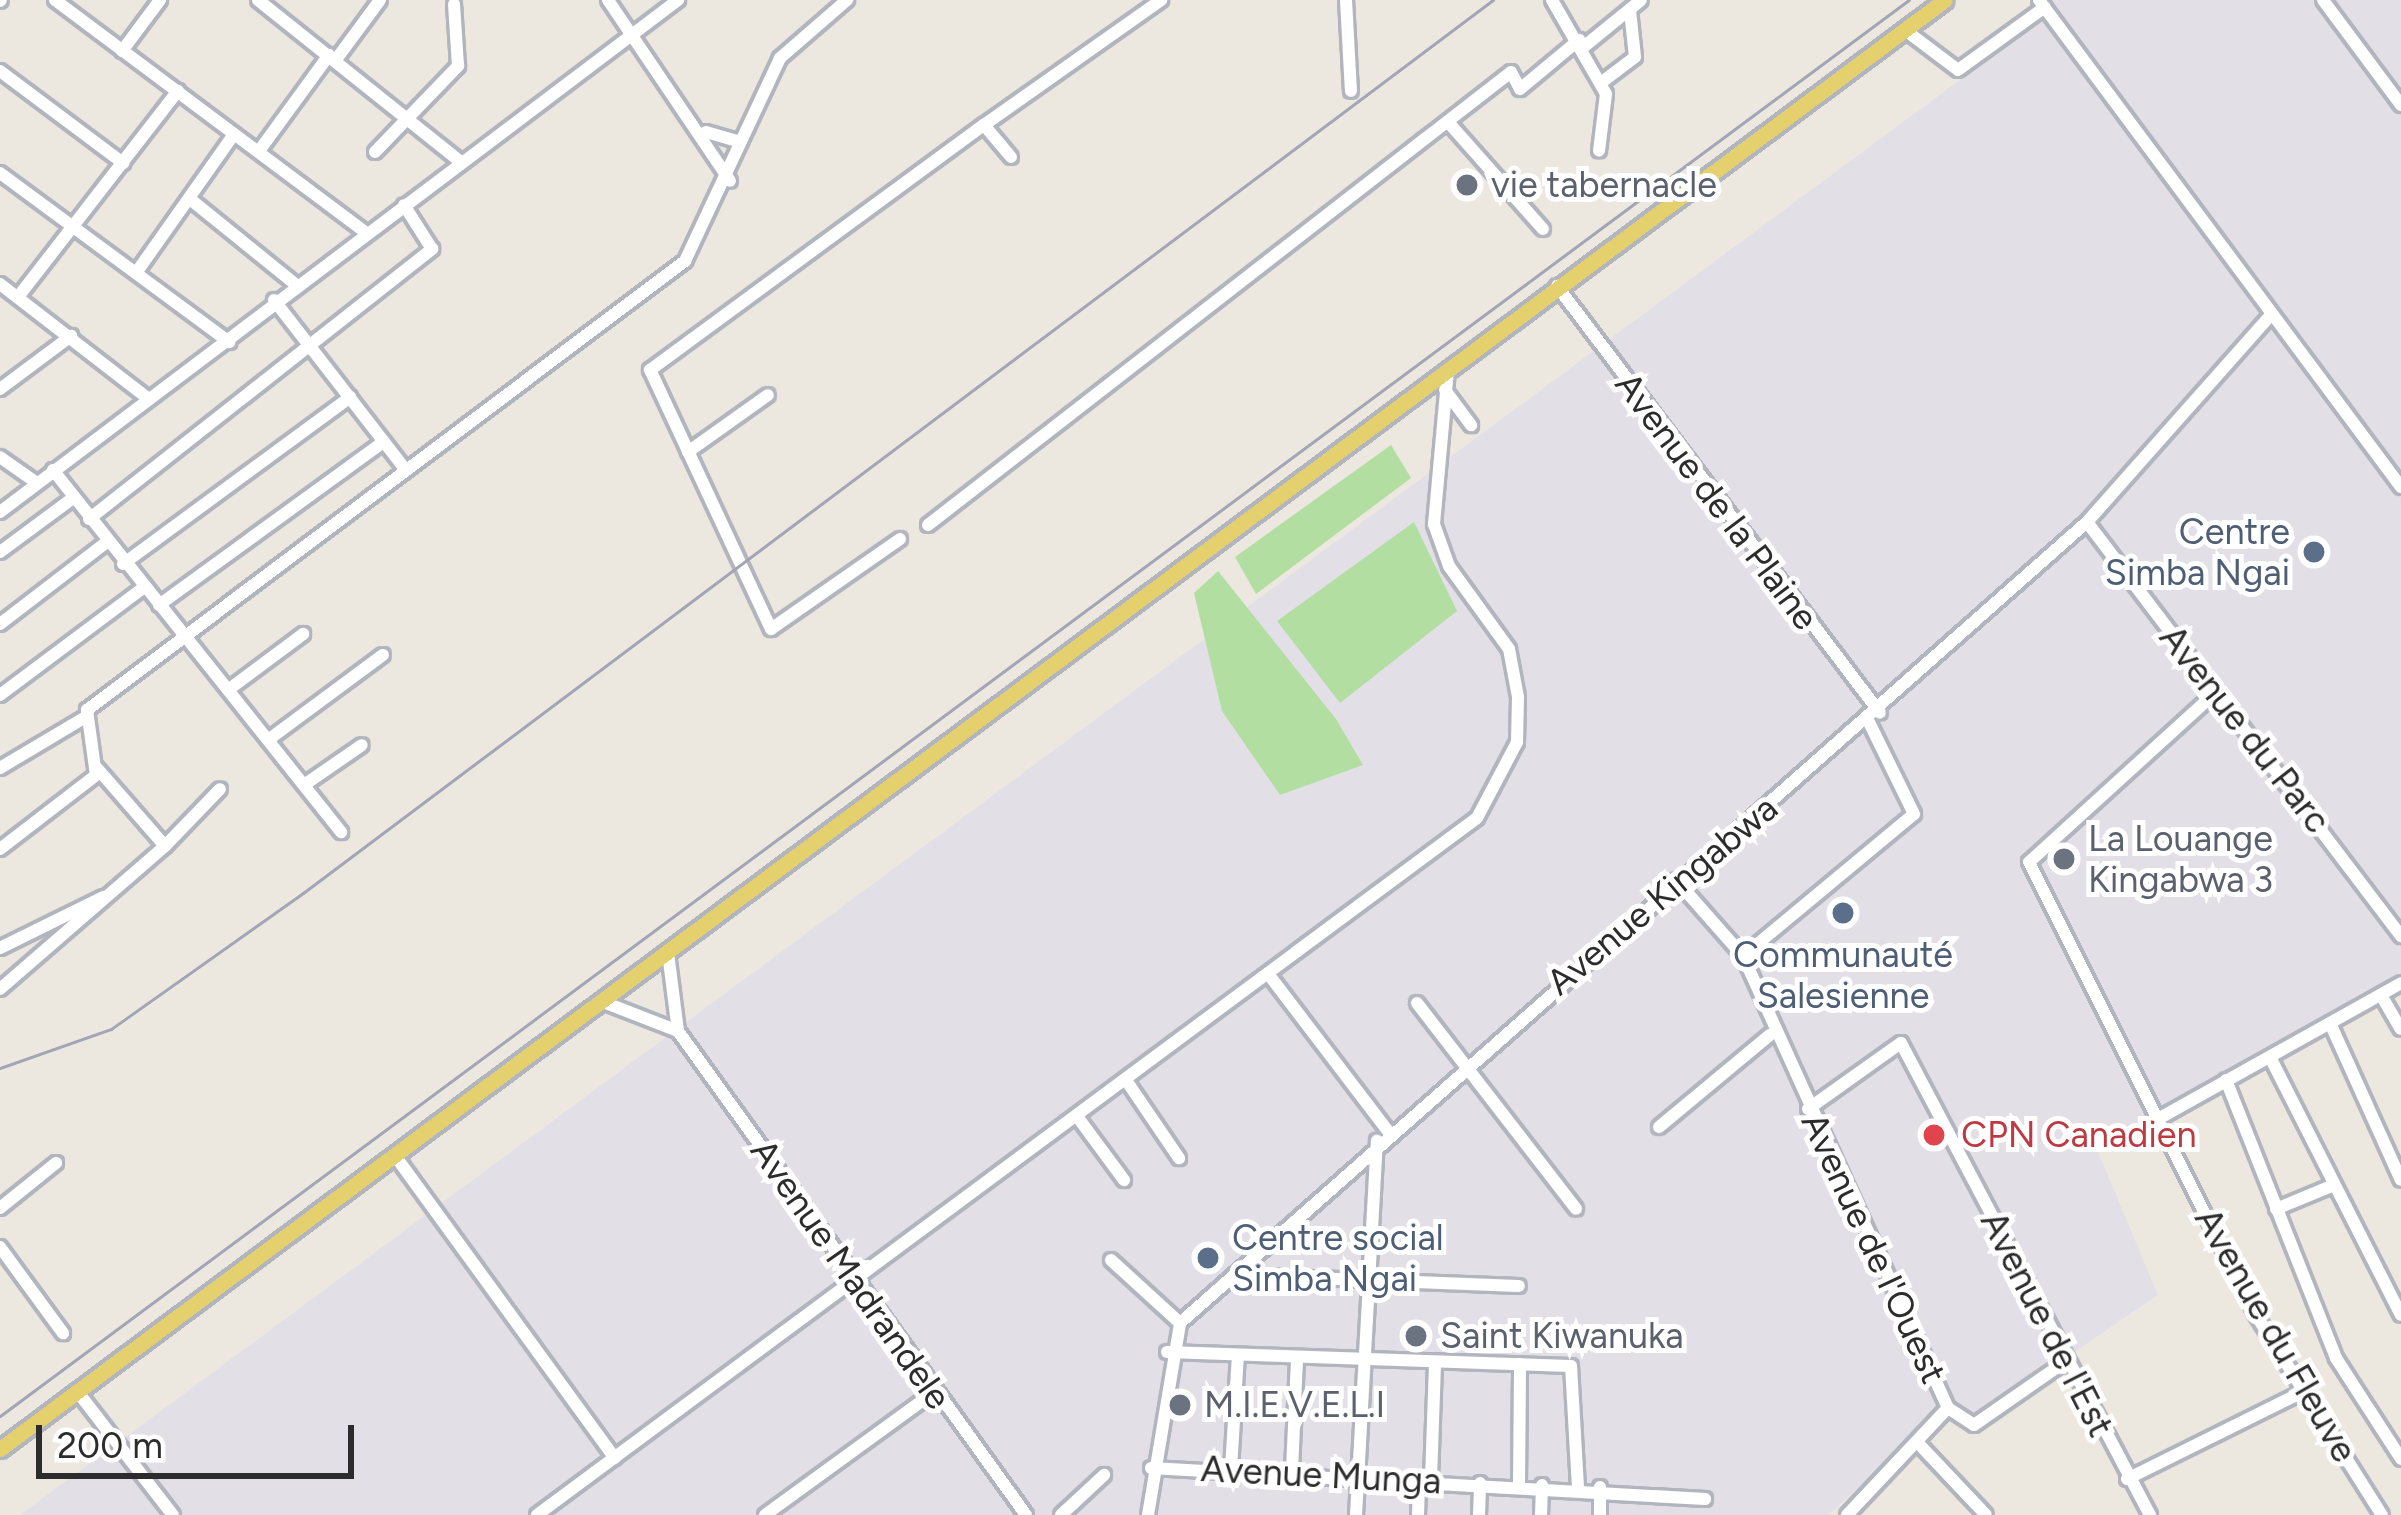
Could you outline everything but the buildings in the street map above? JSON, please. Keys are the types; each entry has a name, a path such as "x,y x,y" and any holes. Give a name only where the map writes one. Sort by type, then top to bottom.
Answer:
{"main road":[{"path":"0,1449 606,1003 1557,286 1946,0"}],"street":[{"path":"55,0 367,233"},
{"path":"122,51 160,0"},
{"path":"258,0 408,115 461,162"},
{"path":"260,151 380,0"},
{"path":"608,0 706,132 730,181"},
{"path":"0,512 229,341 295,284 678,0"},
{"path":"0,768 84,718 185,634 685,261 730,181 741,142 788,45 847,0"},
{"path":"900,538 771,629 653,382 655,360 1161,0"},
{"path":"1346,0 1351,91"},
{"path":"1552,0 1602,82 1599,151"},
{"path":"2323,0 2401,105"},
{"path":"375,152 458,66 454,4"},
{"path":"1905,30 1958,70 2042,4 2401,487"},
{"path":"928,525 1511,72 1520,89 1635,5"},
{"path":"1602,82 1635,57 1635,5"},
{"path":"0,70 123,163"},
{"path":"18,297 178,91"},
{"path":"1448,122 1544,230"},
{"path":"984,125 1011,158"},
{"path":"706,132 741,142"},
{"path":"136,273 234,134"},
{"path":"0,173 229,341"},
{"path":"190,199 295,284"},
{"path":"89,519 316,350 432,249 404,205"},
{"path":"0,284 149,399"},
{"name":"Avenue de la Plaine","path":"1557,286 1875,717 1916,804 1743,956"},
{"path":"274,300 404,470"},
{"name":"Avenue Kingabwa","path":"1148,1515 1167,1352 1180,1323 1383,1136 1676,880 1875,717 2087,522 2270,316"},
{"path":"0,388 71,336"},
{"path":"537,1515 1128,1083 1477,818 1517,742 1509,649 1449,566 1434,524 1448,371"},
{"path":"1445,391 1471,425"},
{"path":"688,452 768,395"},
{"path":"123,564 350,397"},
{"path":"158,605 383,442"},
{"path":"0,457 37,483"},
{"path":"53,470 123,564 185,634 341,832"},
{"path":"0,552 74,498"},
{"name":"Avenue du Parc","path":"2087,522 2401,937"},
{"path":"0,624 107,542"},
{"path":"0,695 143,588"},
{"path":"228,689 303,634"},
{"path":"268,740 383,655"},
{"name":"Avenue du Fleuve","path":"2215,693 2030,862 2302,1392 2382,1515"},
{"path":"84,718 97,768 164,846"},
{"path":"304,785 362,745"},
{"path":"0,849 97,768"},
{"path":"0,989 164,846 220,789"},
{"name":"Avenue de l'Ouest","path":"1676,880 1743,956 1771,1035 1948,1408 1974,1424 2066,1360"},
{"path":"0,948 103,898"},
{"path":"606,1003 678,1031 668,953"},
{"path":"1268,975 1383,1136 1356,1515"},
{"path":"2158,1119 2401,983"},
{"path":"2381,995 2401,1029"},
{"path":"1417,1003 1576,1209"},
{"path":"2330,1022 2398,1170"},
{"name":"Avenue Madrandele","path":"678,1031 1026,1515"},
{"path":"1659,1127 1771,1035"},
{"name":"Avenue de l'Est","path":"1808,1108 1901,1043 2146,1513"},
{"path":"2270,1057 2401,1315"},
{"path":"2226,1080 2336,1358 2400,1454"},
{"path":"1128,1083 1179,1158"},
{"path":"1079,1119 1124,1180"},
{"path":"396,1157 615,1458"},
{"path":"0,1208 56,1162"},
{"path":"2276,1209 2334,1185"},
{"path":"0,1246 63,1333"},
{"path":"1111,1260 1180,1323"},
{"path":"1234,1275 1519,1286"},
{"path":"1167,1352 1571,1366 1578,1486"},
{"path":"1231,1469 1238,1356"},
{"path":"1292,1470 1297,1359"},
{"path":"1418,1515 1435,1362"},
{"path":"1519,1484 1520,1364"},
{"path":"77,1391 173,1515"},
{"path":"765,1515 934,1392"},
{"path":"2127,1479 2302,1392"},
{"path":"1847,1515 1948,1408"},
{"path":"1917,1442 1986,1515"},
{"name":"Avenue Munga","path":"1151,1468 1292,1470 1600,1487 1705,1499"},
{"path":"1061,1515 1104,1475"},
{"path":"1479,1515 1480,1483"},
{"path":"1541,1515 1542,1485"},
{"path":"1600,1487 1600,1515"}],"shaded area":[{"path":"2039,0 2401,0 2401,984 2098,1152 2158,1295 1979,1417 1953,1405 1828,1515 20,1515 2049,14"}],"green space":[{"path":"1391,445 1411,478 1256,594 1235,557"},
{"path":"1414,522 1457,611 1340,703 1277,621"},
{"path":"1218,571 1336,719 1363,765 1280,795 1222,711 1194,593"}],"railway":[{"path":"0,1068 111,1029 303,893 1493,0"},
{"path":"0,1416 1909,0"}],"place":[{"name":"vie tabernacle","path":"1467,185"},
{"name":"Centre Simba Ngai","path":"2314,552"},
{"name":"La Louange Kingabwa 3","path":"2064,859"},
{"name":"Communauté Salesienne","path":"1843,913"},
{"name":"CPN Canadien","path":"1934,1135"},
{"name":"Centre social Simba Ngai","path":"1208,1258"},
{"name":"Saint Kiwanuka","path":"1416,1336"},
{"name":"M.I.E.V.E.L.I","path":"1180,1405"}]}
